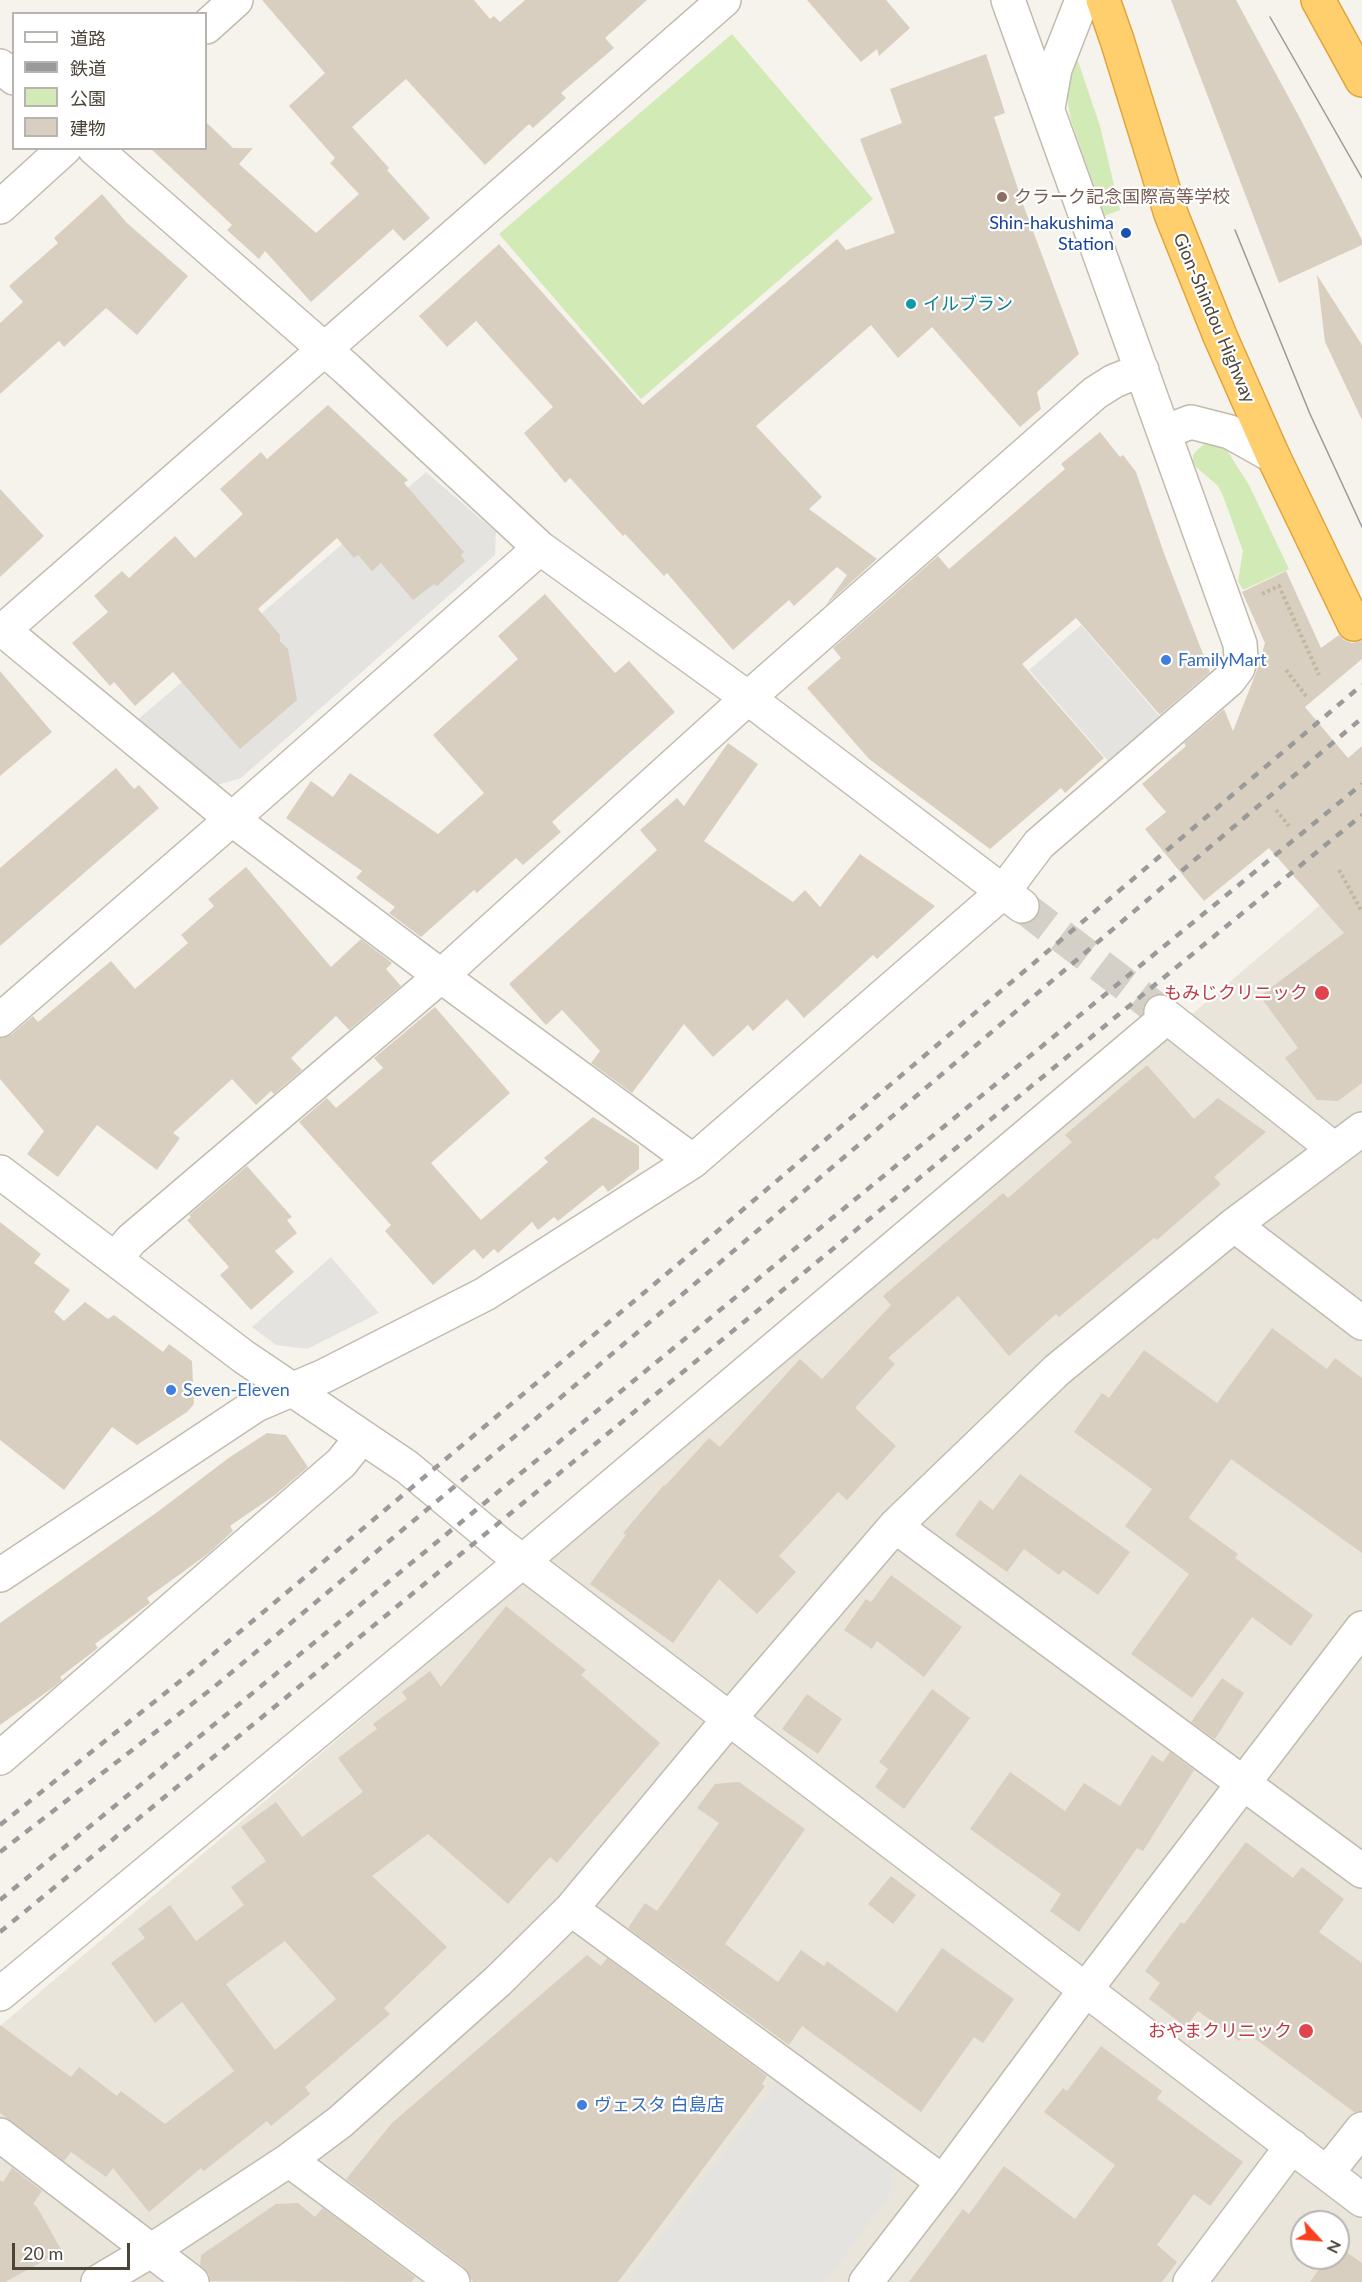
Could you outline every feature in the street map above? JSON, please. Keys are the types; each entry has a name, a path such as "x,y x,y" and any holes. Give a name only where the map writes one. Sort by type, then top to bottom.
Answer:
{"highway":[{"name":"Gion-Shindou Highway","path":"1103,0 1171,214 1220,336 1273,456 1354,624"},
{"path":"1318,0 1362,80"}],"street":[{"path":"207,26 236,0"},
{"path":"693,1161 232,819 2,631 724,0"},
{"path":"0,1575 256,1405 324,1376 485,1294 693,1161 1013,899 1039,844 1222,687 1238,668 1241,657 1240,644 1008,0"},
{"path":"1047,110 1055,69 1082,0"},
{"path":"0,66 12,76"},
{"path":"0,207 63,150"},
{"path":"96,150 324,349 540,548 748,698 1013,899"},
{"path":"115,1259 131,1240 441,976 748,698 1095,393 1114,381 1142,370"},
{"path":"1164,432 1191,422 1230,432 1273,456"},
{"path":"0,1020 540,548"},
{"path":"0,1994 523,1561 1164,1014 1334,1149"},
{"path":"98,2282 152,2250 289,2160 340,2122 498,1981 571,1909 730,1718 895,1526 1057,1370 1234,1226 1362,1129"},
{"path":"0,1172 244,1357 406,1467 501,1545 1362,2200"},
{"path":"1234,1226 1362,1323"},
{"path":"0,1758 341,1463 362,1437"},
{"path":"895,1526 1362,1871"},
{"path":"866,2282 1362,1628"},
{"path":"571,1909 943,2182"},
{"path":"1327,2173 1362,2129"},
{"path":"0,2135 192,2282"},
{"path":"1190,2282 1292,2146"},
{"path":"289,2160 453,2282"}],"path":[{"path":"1261,602 1258,596 1279,586 1319,675"},
{"path":"1286,670 1306,696"},
{"path":"1276,810 1288,826"},
{"path":"1339,870 1362,912"}],"shaded area":[{"path":"426,472 496,532 495,555 241,778 217,785 135,722"},
{"path":"1081,625 1161,718 1109,762 1029,670"},
{"path":"1325,901 1362,949 1362,2282 0,2282 0,2026"},
{"path":"331,1257 379,1313 307,1349 276,1345 252,1327"},
{"path":"778,2081 893,2169 892,2192 825,2282 627,2282"}],"green space":[{"path":"732,34 873,199 641,399 499,234"},
{"path":"1074,58 1078,61 1100,126 1120,210 1104,216 1071,120 1067,84"},
{"path":"1207,442 1226,449 1249,485 1289,569 1243,590 1238,581 1243,551 1223,496 1218,486 1193,462 1193,455"}],"building":[{"path":"262,0 474,0 490,19 494,16 500,22 525,0 647,0 605,38 614,48 561,93 566,98 533,128 529,124 485,165 406,79 352,127 430,218 404,241 393,229 311,302 265,251 259,259 227,230 232,225 152,150 207,150 207,123 233,148 253,148 239,164 316,233 359,194 330,163 335,158 289,106 325,73"},
{"path":"807,0 886,0 910,28 879,56 877,49 861,62"},
{"path":"1171,0 1236,0 1302,122 1362,240 1362,245 1279,283"},
{"path":"986,54 1005,113 994,117 1024,207 1079,354 1037,392 1041,409 1020,427 932,327 898,358 871,325 756,426 822,497 809,509 877,559 826,605 847,575 837,567 794,606 789,600 733,650 667,573 664,576 625,534 623,536 570,478 565,483 524,433 553,407 476,321 447,347 419,316 499,244 643,405 837,239 846,250 895,233 860,139 902,123 890,89"},
{"path":"102,194 127,223 188,276 137,335 106,308 64,347 59,341 0,394 0,323 23,302 9,286 58,243 54,238"},
{"path":"1317,275 1362,345 1362,420 1325,342"},
{"path":"328,405 408,480 404,483 464,552 461,555 465,561 437,586 434,584 413,600 381,563 372,571 358,555 354,558 337,538 258,609 280,635 280,641 288,649 297,700 240,749 173,672 135,706 114,682 110,686 72,643 108,612 94,596 122,571 129,578 175,536 195,558 243,514 220,489 261,452 267,459"},
{"path":"1100,432 1120,457 1123,455 1136,472 1165,556 1210,672 1160,715 1076,618 1022,664 1104,758 1065,793 1061,788 990,849 869,759 807,688 841,658 833,648 938,556 949,569 1065,469 1061,464"},
{"path":"0,489 44,536 0,577"},
{"path":"1286,571 1321,648 1339,635 1352,643 1362,641 1362,659 1305,707 1348,758 1362,746 1362,1083 1338,1101 1317,1100 1285,1058 1298,1048 1260,996 1344,933 1269,848 1204,901 1145,829 1166,812 1142,784 1186,746 1184,743 1224,709 1233,731 1265,643 1242,592"},
{"path":"545,594 615,673 629,661 675,712 552,822 561,832 523,865 516,858 477,893 474,890 421,937 389,913 395,907 356,878 362,871 286,818 311,781 333,797 350,773 438,834 484,793 433,735 518,659 498,636"},
{"path":"0,671 52,732 0,776"},
{"path":"728,743 758,764 704,841 793,902 805,890 820,907 860,854 935,906 877,959 873,955 804,1018 787,999 753,1031 748,1025 713,1057 684,1024 632,1093 591,1063 600,1051 562,1010 546,1025 509,984 657,850 640,830 677,798 684,806"},
{"path":"116,768 134,789 139,785 159,808 0,946 0,868"},
{"path":"246,867 331,967 361,939 392,963 386,969 401,986 349,1030 336,1016 291,1058 302,1070 274,1094 271,1091 256,1105 232,1079 173,1133 180,1138 157,1170 97,1125 58,1177 27,1154 44,1131 0,1079 0,1038 12,1034 33,1016 38,1022 111,961 135,989 188,943 181,935 214,906 208,899"},
{"path":"435,1007 510,1093 431,1163 481,1220 548,1162 544,1158 593,1117 639,1146 639,1169 608,1192 603,1185 558,1221 554,1217 538,1230 532,1222 498,1253 494,1249 483,1259 474,1249 433,1285 385,1231 391,1225 299,1122 327,1098 336,1108 383,1068 374,1058"},
{"path":"1147,1065 1194,1119 1218,1098 1266,1132 1214,1177 1221,1184 1157,1240 1154,1238 1059,1317 1056,1314 1009,1356 958,1296 888,1358 895,1364 855,1408 896,1446 847,1500 838,1492 779,1556 796,1572 757,1614 719,1579 673,1643 590,1584 626,1535 623,1533 664,1485 709,1438 720,1447 800,1359 822,1379 891,1305 883,1296 1003,1193 1008,1198 1072,1142 1065,1135"},
{"path":"247,1166 292,1217 287,1220 297,1233 275,1251 294,1272 251,1310 220,1275 229,1267 187,1220 191,1217 189,1215"},
{"path":"0,1222 41,1254 34,1263 70,1290 54,1312 64,1321 85,1302 108,1319 114,1315 163,1352 169,1344 192,1361 194,1404 187,1412 137,1445 112,1427 64,1490 0,1440"},
{"path":"1272,1328 1327,1369 1335,1358 1362,1378 1362,1553 1231,1459 1189,1517 1238,1554 1235,1558 1313,1615 1291,1646 1252,1617 1192,1698 1131,1654 1189,1574 1125,1526 1152,1489 1074,1432 1102,1393 1109,1398 1144,1350 1217,1403"},
{"path":"267,1433 286,1435 308,1467 275,1495 230,1526 233,1531 209,1553 147,1598 150,1603 95,1644 98,1648 60,1677 62,1680 55,1686 0,1725 0,1623 156,1513 230,1457"},
{"path":"1020,1474 1130,1552 1098,1595 1063,1570 1059,1575 1024,1549 1007,1572 955,1535 980,1500 993,1510"},
{"path":"891,1575 962,1627 924,1677 877,1641 872,1649 844,1630 866,1599 871,1602"},
{"path":"506,1606 586,1670 581,1675 660,1743 557,1863 550,1857 508,1904 428,1834 372,1876 447,1947 384,2008 390,2014 305,2087 310,2094 271,2126 267,2121 204,2171 201,2168 149,2212 113,2168 106,2177 71,2152 64,2161 0,2113 0,2025 71,2077 79,2067 117,2096 121,2091 165,2124 234,2071 182,2002 155,2023 111,1963 145,1938 138,1929 170,1905 196,1941 244,1905 231,1887 266,1861 241,1827 276,1802 302,1837 363,1792 338,1758 377,1729 373,1724 407,1699 402,1692 430,1671 441,1687","holes":["285,1941 336,1999 275,2050 226,1984"]},
{"path":"1222,1678 1244,1693 1215,1739 1191,1722"},
{"path":"932,1689 970,1718 904,1809 875,1787 888,1769 879,1762"},
{"path":"807,1694 842,1719 818,1754 782,1729"},
{"path":"1170,1752 1194,1770 1143,1851 1137,1848 1079,1932 1050,1911 1061,1894 970,1829 1010,1772 1065,1811 1084,1783 1120,1806 1152,1755 1163,1762"},
{"path":"739,1782 805,1829 725,1944 778,1982 801,1950 824,1966 827,1961 897,2012 942,1948 1014,1999 983,2043 974,2037 921,2112 802,2026 789,2045 628,1928 645,1903 657,1911 719,1823 697,1808 715,1784"},
{"path":"1246,1842 1293,1878 1302,1867 1344,1899 1319,1932 1362,1963 1362,2111 1354,2112 1246,2032 1239,2041 1198,2011 1186,2027 1149,1999 1160,1983 1145,1971 1181,1922 1184,1924"},
{"path":"891,1876 916,1895 893,1924 868,1904"},
{"name":"ヴェスタ 白島店","path":"587,1955 601,1966 607,1958 767,2076 762,2084 765,2086 618,2282 473,2282 464,2267 346,2179 392,2123"},
{"path":"1101,2046 1162,2091 1157,2099 1243,2162 1210,2206 1194,2194 1157,2245 1177,2262 1162,2282 909,2282 963,2209 969,2214 1004,2166 1075,2219 1115,2165 1044,2112 1063,2088 1067,2091"},
{"path":"12,2168 42,2191 33,2204 37,2207 62,2251 5,2282 0,2282 0,2180 3,2182"},
{"path":"298,2203 315,2217 323,2208 415,2277 412,2282 210,2281 209,2274 200,2265 201,2255 276,2204"},
{"path":"1350,2254 1362,2263 1362,2282 1310,2282 1318,2270 1350,2270"}],"tunnel":[{"path":"1022,906 1161,1012"}],"tram line":[{"path":"1270,17 1362,178"},
{"path":"1235,230 1310,414 1362,527"}],"railway":[{"path":"0,1825 199,1666 720,1229 1362,685"},
{"path":"0,1852 214,1687 520,1432 1362,718"},
{"path":"0,1900 1362,784"},
{"path":"0,1932 1362,815"}],"place":[{"name":"クラーク記念国際高等学校","path":"1002,197"},
{"name":"Shin-hakushima Station","path":"1126,233"},
{"name":"イルブラン","path":"911,304"},
{"name":"FamilyMart","path":"1166,660"},
{"name":"もみじクリニック","path":"1322,993"},
{"name":"Seven-Eleven","path":"171,1390"},
{"name":"おやまクリニック","path":"1306,2031"},
{"name":"ヴェスタ 白島店","path":"582,2105"}]}
